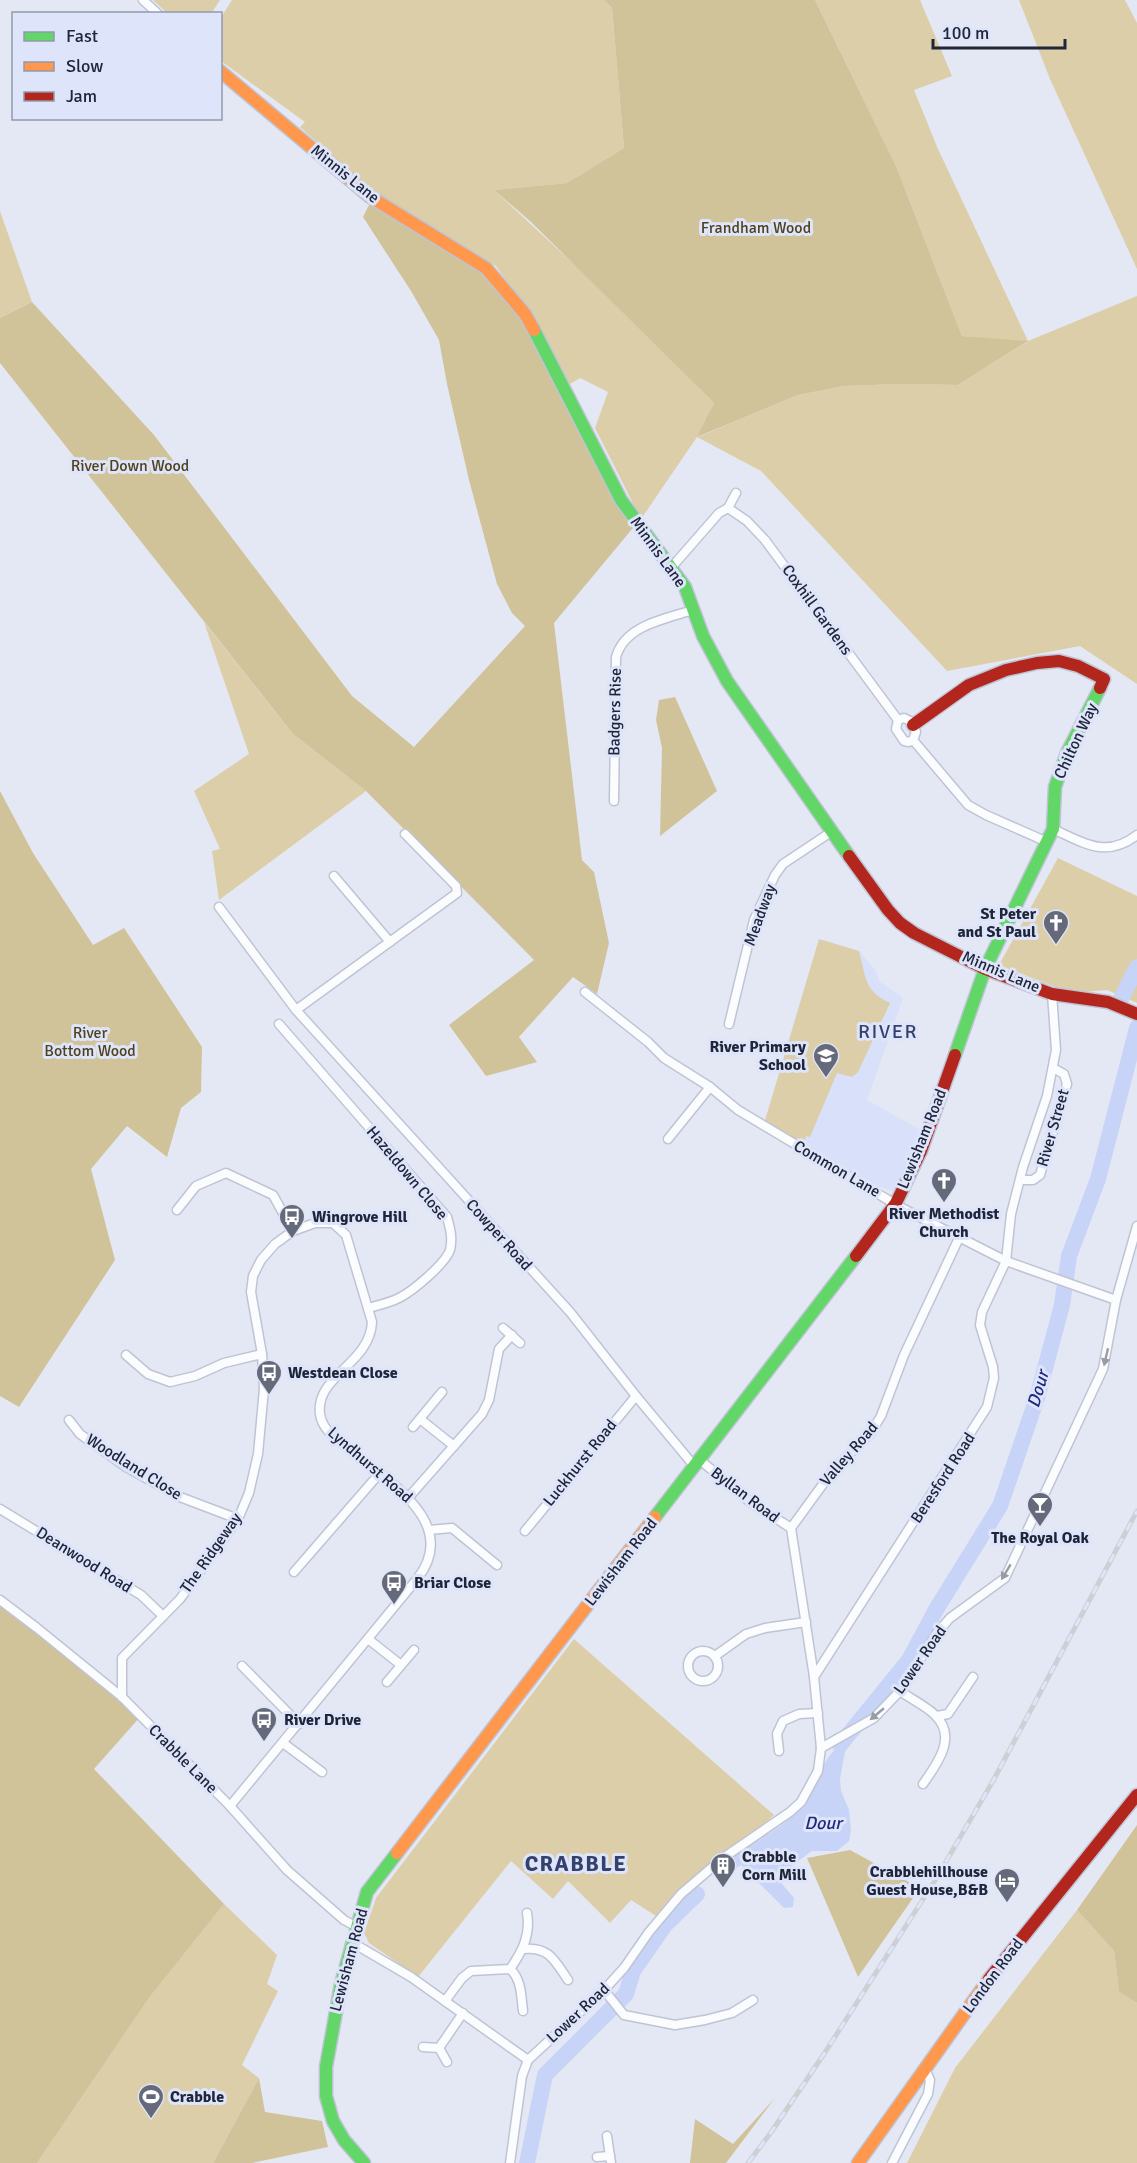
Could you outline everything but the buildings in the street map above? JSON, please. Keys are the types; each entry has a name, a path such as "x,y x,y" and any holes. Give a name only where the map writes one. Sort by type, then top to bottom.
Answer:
{"street":[{"path":"143,0 156,12"},
{"name":"Minnis Lane","path":"222,73 369,196 486,268 525,314 621,500 685,587 703,636 727,681 831,832 900,923 914,933 985,969 1052,994 1108,1002 1134,1013"},
{"path":"671,568 719,513 728,507 736,493"},
{"name":"Coxhill Gardens","path":"728,507 747,521 765,540 898,720 896,729 904,741 913,740 968,805 1045,842"},
{"name":"Badgers Rise","path":"614,801 618,790 616,657 618,650 636,630 693,610"},
{"name":"Chilton Way","path":"913,725 969,685 1006,670 1059,661 1078,666 1104,679 1067,753 1055,787 1053,829 985,969"},
{"path":"898,720 904,718 913,725 916,732 913,740"},
{"path":"1053,829 1100,848 1113,848 1128,842 1137,835"},
{"name":"Meadway","path":"729,1024 754,920 775,875 783,864 831,832"},
{"path":"296,1010 455,895 458,890 456,886 405,834"},
{"path":"334,876 390,942"},
{"name":"Cowper Road","path":"219,907 296,1010 570,1312 636,1396 698,1463"},
{"name":"Lewisham Road","path":"364,2163 348,2146 336,2128 330,2112 327,2094 327,2062 336,2001 350,1944 368,1892 896,1203 921,1151 985,969"},
{"name":"Common Lane","path":"585,992 648,1042 664,1058 710,1087 738,1110 772,1132 959,1238 1006,1261 1116,1300"},
{"name":"River Street","path":"1006,1261 1011,1214 1023,1167 1047,1096 1053,1068 1056,1050 1052,994"},
{"name":"Hazeldown Close","path":"279,1024 447,1217 452,1235 450,1250 444,1260 402,1297 368,1308"},
{"name":"River Street","path":"1021,1180 1033,1180 1040,1175 1061,1105 1066,1084 1064,1074 1053,1068"},
{"path":"668,1139 710,1087"},
{"path":"177,1210 196,1186 226,1173 273,1195 293,1232"},
{"name":"The Ridgeway","path":"122,1697 122,1659 180,1599 238,1519 249,1492 258,1454 264,1389 262,1354 251,1292 253,1276 261,1260 275,1244 293,1232 315,1223 333,1223"},
{"name":"Lyndhurst Road","path":"230,1806 425,1570 430,1558 429,1530 419,1508 330,1434 320,1415 320,1405 326,1388 365,1348 369,1341 372,1322 346,1235 333,1223"},
{"name":"Lower Road","path":"528,2060 604,1990 624,1968 649,1932 681,1894 723,1858 759,1835 801,1802 818,1771 821,1748 874,1718 900,1691 937,1633 950,1618 1005,1578 1103,1369 1116,1300 1137,1226"},
{"name":"Valley Road","path":"791,1528 834,1469 870,1434 881,1416 904,1355 959,1238"},
{"name":"Beresford Road","path":"814,1677 987,1407 994,1378 993,1366 980,1325 982,1312 1006,1261"},
{"path":"503,1328 520,1343"},
{"path":"408,1498 482,1414 489,1400 499,1349 512,1335"},
{"path":"126,1355 148,1374 170,1382 195,1376 224,1363 262,1354"},
{"path":"413,1427 442,1392"},
{"name":"Luckhurst Road","path":"525,1531 636,1396"},
{"path":"420,1419 454,1446"},
{"name":"Woodland Close","path":"69,1420 80,1434 126,1467 180,1497 238,1519"},
{"name":"Byllan Road","path":"698,1463 736,1492 791,1528"},
{"path":"294,1572 379,1474"},
{"name":"Deanwood Road","path":"0,1509 141,1595 163,1616"},
{"path":"429,1530 452,1528 497,1565"},
{"path":"791,1528 814,1677 821,1748"},
{"name":"Crabble Lane","path":"0,1600 122,1697 230,1806 287,1870 344,1920 357,1927"},
{"path":"715,1656 746,1634 765,1628 806,1622"},
{"path":"368,1639 401,1665"},
{"path":"387,1682 414,1650"},
{"path":"242,1666 299,1724"},
{"path":"937,1716 948,1714 973,1677"},
{"path":"900,1691 937,1716 945,1731 946,1745 936,1767 924,1784"},
{"path":"779,1751 777,1734 783,1721 799,1714 818,1713"},
{"path":"283,1743 322,1772"},
{"name":"London Road","path":"858,2163 974,1999 1137,1795"},
{"path":"510,1969 523,1949 527,1932 526,1913"},
{"path":"350,1944 358,1946 411,1977 528,2060 522,2076 510,2163"},
{"path":"523,1949 540,1949 548,1953 568,1980"},
{"path":"445,2001 462,1978 471,1971 510,1969 515,1974 521,1991 523,2011"},
{"path":"604,1990 624,2014 675,2025 732,2013 753,2000"},
{"path":"439,2048 463,2013"},
{"path":"423,2047 439,2048"},
{"path":"439,2048 447,2062"},
{"path":"892,2163 928,2094 930,2080 925,2069"},
{"path":"597,2157 610,2159 607,2136"}],"shaded area":[{"path":"153,0 220,0 212,12 166,12"},
{"path":"232,0 604,0 612,8 624,148 567,183 494,190 579,269 714,403 698,437 798,395 844,386 958,385 1027,342 962,336 896,166 815,0 920,0 952,76 914,90 938,149 1028,341 1137,296 1137,684 1080,646 947,671 761,471 697,437 641,519 595,428 608,392 580,378 570,384 528,313 496,266 377,196 300,127 305,122 222,62 222,16"},
{"path":"1019,0 1125,0 1137,23 1137,269 1050,79"},
{"path":"0,211 32,302 0,318"},
{"path":"204,622 293,734 366,791 219,900 212,851 220,849 194,791 249,754"},
{"path":"1058,858 1137,896 1137,1003 1107,990 1071,993 999,965"},
{"name":"River Primary School","path":"819,939 859,951 875,970 880,982 903,998 867,1100 919,1129 907,1169 893,1191 880,1187 764,1124"},
{"path":"819,939 859,951 867,982 875,993 890,1003 858,1072 852,1077 837,1073 810,1137 806,1136 804,1146 764,1124"},
{"path":"574,1639 774,1815 748,1838 680,1888 656,1916 631,1900 610,1923 568,1881 553,1899 511,1861 418,1977 369,1943 364,1933 376,1898"},
{"name":"Crabble","path":"224,1904 277,1955 267,1984 278,1991 242,2065 259,2078 213,2163 37,2163 149,1998"},
{"path":"1077,1910 1114,1951 1119,1992 1137,2003 1137,2163 907,2163 955,2068"}],"green space":[{"name":"Frandham Wood","path":"604,0 815,0 896,166 962,336 1028,341 958,385 844,386 798,395 697,437 714,403 531,222 494,190 567,183 624,148 612,8"},
{"name":"River Down Wood","path":"371,201 486,268 525,314 637,523 554,623 582,860 594,872 609,943 597,994 573,977 519,1037 537,1062 486,1076 449,1025 534,960 366,791 293,734 0,363 0,318 32,302 154,435 352,696 414,747 525,626 512,613 497,584 469,480 439,340 411,291 363,217"},
{"path":"675,697 717,791 660,836 662,748 656,720 659,700"},
{"name":"River Bottom Wood","path":"0,791 33,853 93,945 124,928 202,1047 201,1092 181,1108 167,1157 127,1126 91,1169 115,1260 19,1407 0,1396"},
{"path":"0,1604 122,1697 140,1717 94,1769 224,1904 149,1998 37,2163 0,2163"},
{"path":"1137,1825 1137,2003 1119,1992 1114,1951 1077,1910"},
{"path":"850,1850 920,1888 858,1977 807,1858"},
{"path":"259,2078 265,2112 322,2121 328,2147 252,2163 213,2163"},
{"path":"775,2098 726,2163 690,2163 695,2119 733,2144"}],"water":[{"name":"Dour","path":"840,1745 846,1746 840,1779 841,1791 849,1810 851,1830 849,1841 837,1851 812,1851 776,1877 794,1898 793,1907 784,1908 741,1865 728,1873 718,1874 715,1871 723,1861 768,1834 799,1810 812,1793 828,1758"}],"waterway":[{"name":"Dour","path":"1121,999 1137,967"},
{"name":"Dour","path":"840,1745 909,1660 937,1608 1000,1506 1037,1398 1062,1305 1069,1256 1098,1179 1137,1028"},
{"name":"Dour","path":"527,2163 545,2075 626,1994 633,1971 665,1925 697,1894"}],"railway":[{"path":"748,2163 824,2054 934,1882 993,1781 1137,1511"}],"traffic: fast":[{"path":"534,330 621,500 685,587 703,636 727,681 849,856"},
{"path":"955,1055 985,969 1053,829 1055,787 1067,753 1100,688"},
{"path":"655,1517 856,1256"},
{"path":"364,2163 344,2140 333,2121 326,2096 326,2067 341,1984 367,1892 397,1853"}],"traffic: slow":[{"path":"222,73 369,196 486,268 525,314 534,330"},
{"path":"397,1853 655,1517"},
{"path":"858,2163 989,1979"}],"traffic: jam":[{"path":"913,725 969,685 1006,670 1037,663 1059,661 1078,666 1104,679 1100,688"},
{"path":"849,856 888,910 914,933 985,969 1052,994 1108,1002 1137,1014"},
{"path":"856,1256 896,1203 921,1151 955,1055"},
{"path":"989,1979 1137,1795"}],"place":[{"name":"St Peter and St Paul","path":"1056,946"},
{"name":"River Primary School","path":"826,1079"},
{"name":"River Methodist Church","path":"944,1204"},
{"name":"Wingrove Hill","path":"292,1240"},
{"name":"Westdean Close","path":"269,1396"},
{"name":"The Royal Oak","path":"1040,1528"},
{"name":"Briar Close","path":"394,1606"},
{"name":"River Drive","path":"264,1743"},
{"name":"Crabble Corn Mill","path":"723,1889"},
{"name":"Crabblehillhouse Guest House,B&B","path":"1007,1904"},
{"name":"Crabble","path":"151,2120"}],"district":[{"name":"RIVER","path":"888,1031"},
{"name":"CRABBLE","path":"576,1863"}]}
